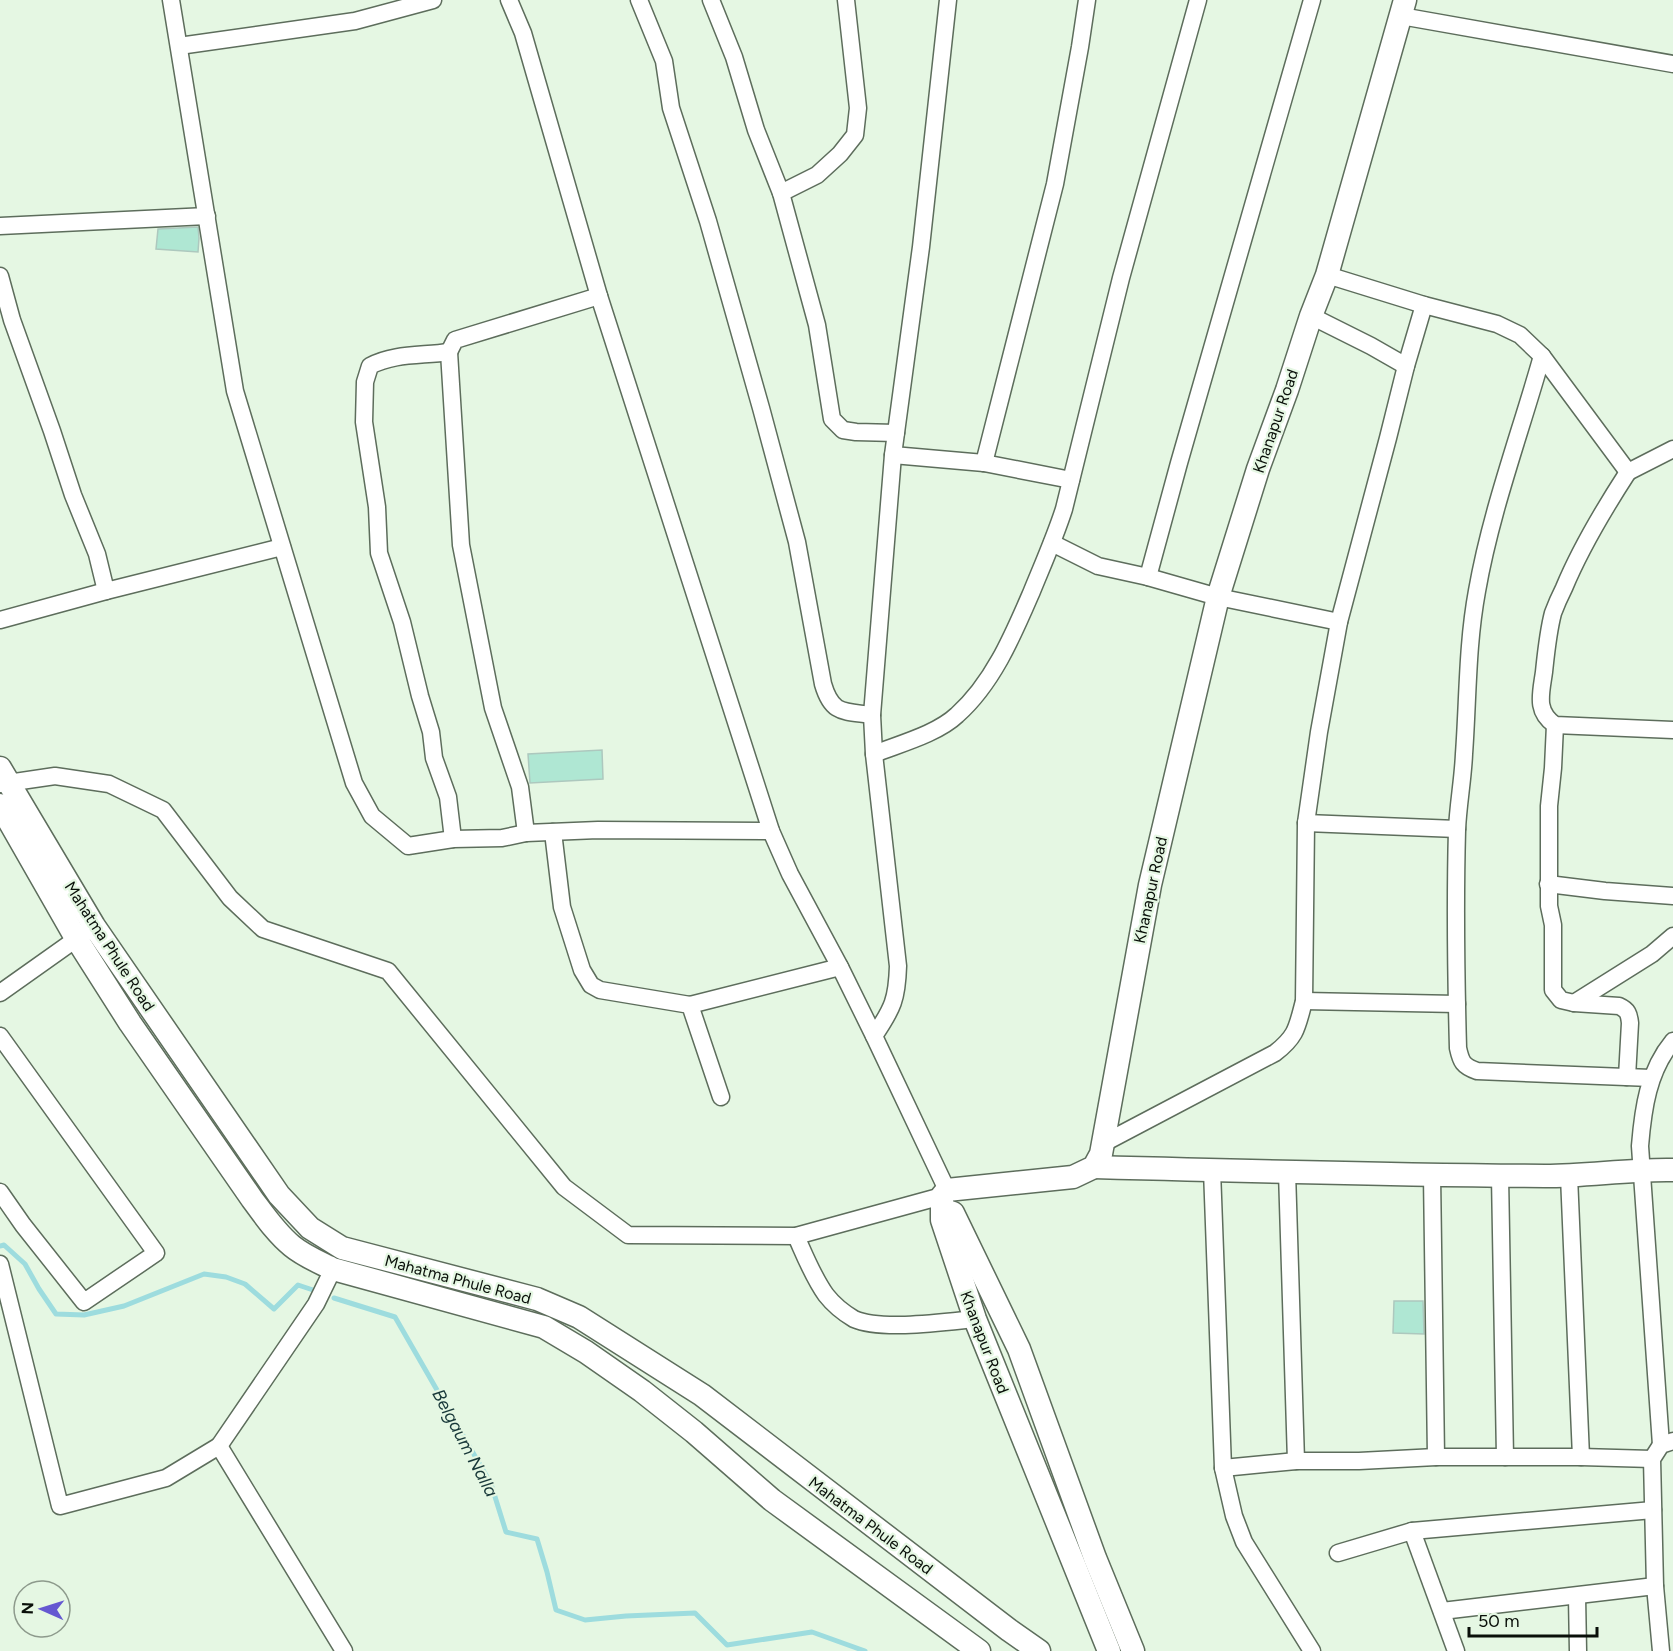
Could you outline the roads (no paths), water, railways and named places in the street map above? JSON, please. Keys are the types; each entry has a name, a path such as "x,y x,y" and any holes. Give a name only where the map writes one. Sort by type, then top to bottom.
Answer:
{"main road":[{"name":"Khanapur Road","path":"1094,1167 1104,1143 1119,1046 1150,885 1218,597 1258,469 1327,275 1403,8"},
{"name":"Mahatma Phule Road","path":"3,778 85,932 130,1023 270,1222 292,1246 333,1269 544,1327 642,1391 694,1432 772,1500 979,1651"},
{"name":"Mahatma Phule Road","path":"0,804 85,932 279,1195 310,1228 342,1248 537,1299 579,1317 702,1395 1039,1651"},
{"path":"1133,1651 1095,1558 1019,1349 944,1198 1073,1177 1094,1167 1432,1176 1569,1176 1641,1170 1673,1170"},
{"name":"Khanapur Road","path":"944,1198 942,1220 975,1319 1109,1651"}],"street":[{"path":"171,0 235,391 354,783 372,816 408,846 453,839 502,838 526,833 598,830 771,831"},
{"path":"179,46 355,21 433,0"},
{"path":"508,0 523,33 599,296 771,831 790,874 874,1036 944,1198"},
{"path":"639,0 664,61 671,108 708,221 761,408 796,542 826,696 832,705 841,711 872,715"},
{"path":"711,0 734,57 756,130 781,193 817,326 832,420 843,430 896,433"},
{"path":"781,193 817,175 840,154 855,135 858,108 846,0"},
{"path":"874,1036 888,1016 897,992 898,966 874,753 872,715 893,455 921,247 948,0"},
{"path":"984,463 1055,184 1087,0"},
{"path":"874,753 939,727 956,716 983,687 1013,633 1052,543 1064,509 1121,278 1198,0"},
{"path":"1148,577 1312,0"},
{"path":"1403,8 1673,64"},
{"path":"0,226 207,216"},
{"path":"1327,275 1424,305 1497,324 1520,335 1542,356 1628,472"},
{"path":"0,276 12,320 73,495 97,554 106,591"},
{"path":"526,833 520,787 493,708 461,545 449,352 455,340 599,296"},
{"path":"1104,1143 1275,1053 1289,1042 1297,1030 1304,1001 1306,823 1319,732 1339,622 1424,305"},
{"path":"1311,316 1406,366"},
{"path":"449,352 403,356 382,360 370,366 365,382 364,422 377,507 379,553 402,622 430,732 434,758 448,797 453,839"},
{"path":"1542,356 1505,476 1483,559 1477,594 1467,681 1464,754 1457,829 1458,1048 1460,1059 1466,1067 1477,1071 1651,1078"},
{"path":"1673,449 1628,472 1607,504 1574,565 1553,613 1540,699 1542,711 1547,720 1555,725 1673,730"},
{"path":"893,455 984,463 1071,480"},
{"path":"1052,543 1098,566 1148,577 1218,597 1339,622"},
{"path":"0,620 282,547"},
{"path":"1555,725 1549,806 1548,884 1553,925 1553,990 1561,1000 1619,1006 1626,1009 1629,1014 1627,1077"},
{"name":"Mahatma Phule Road","path":"3,778 55,776 109,784 163,810 230,898 263,929 388,971 564,1187 628,1234 796,1236 944,1198"},
{"path":"1306,823 1457,829"},
{"path":"554,832 562,907 582,970 591,985 600,990 690,1005 840,967"},
{"path":"1548,884 1673,896"},
{"path":"0,993 85,932"},
{"path":"1575,1003 1652,954 1673,936"},
{"path":"1304,1001 1457,1004"},
{"path":"690,1005 720,1097"},
{"path":"0,1036 156,1253 84,1302 0,1192"},
{"path":"1661,1651 1655,1586 1653,1510 1662,1448 1640,1146 1641,1125 1651,1078 1673,1041"},
{"path":"1212,1170 1223,1468 1233,1516 1244,1542 1312,1651"},
{"path":"1287,1172 1296,1461"},
{"path":"1432,1176 1436,1457"},
{"path":"1500,1176 1505,1457"},
{"path":"1569,1176 1581,1457"},
{"path":"796,1236 826,1295 841,1310 855,1319 876,1324 926,1324 975,1319"},
{"path":"0,1264 60,1506 166,1478 219,1446 316,1304 333,1269"},
{"path":"219,1446 344,1651"},
{"path":"1223,1468 1296,1461 1436,1457 1581,1457 1662,1448"},
{"path":"1338,1553 1412,1531 1653,1510"},
{"path":"1412,1531 1456,1651"},
{"path":"1442,1611 1655,1586"},
{"path":"1577,1596 1578,1651"}],"waterway":[{"name":"Belgaum Nalla","path":"0,1246 4,1245 25,1264 56,1314 84,1315 124,1306 204,1274 226,1277 245,1284 274,1309 298,1285 313,1290"},
{"name":"Belgaum Nalla","path":"334,1298 395,1317 491,1484 506,1532 537,1539 556,1610 585,1620 695,1613 727,1645 812,1632 865,1651"}]}
